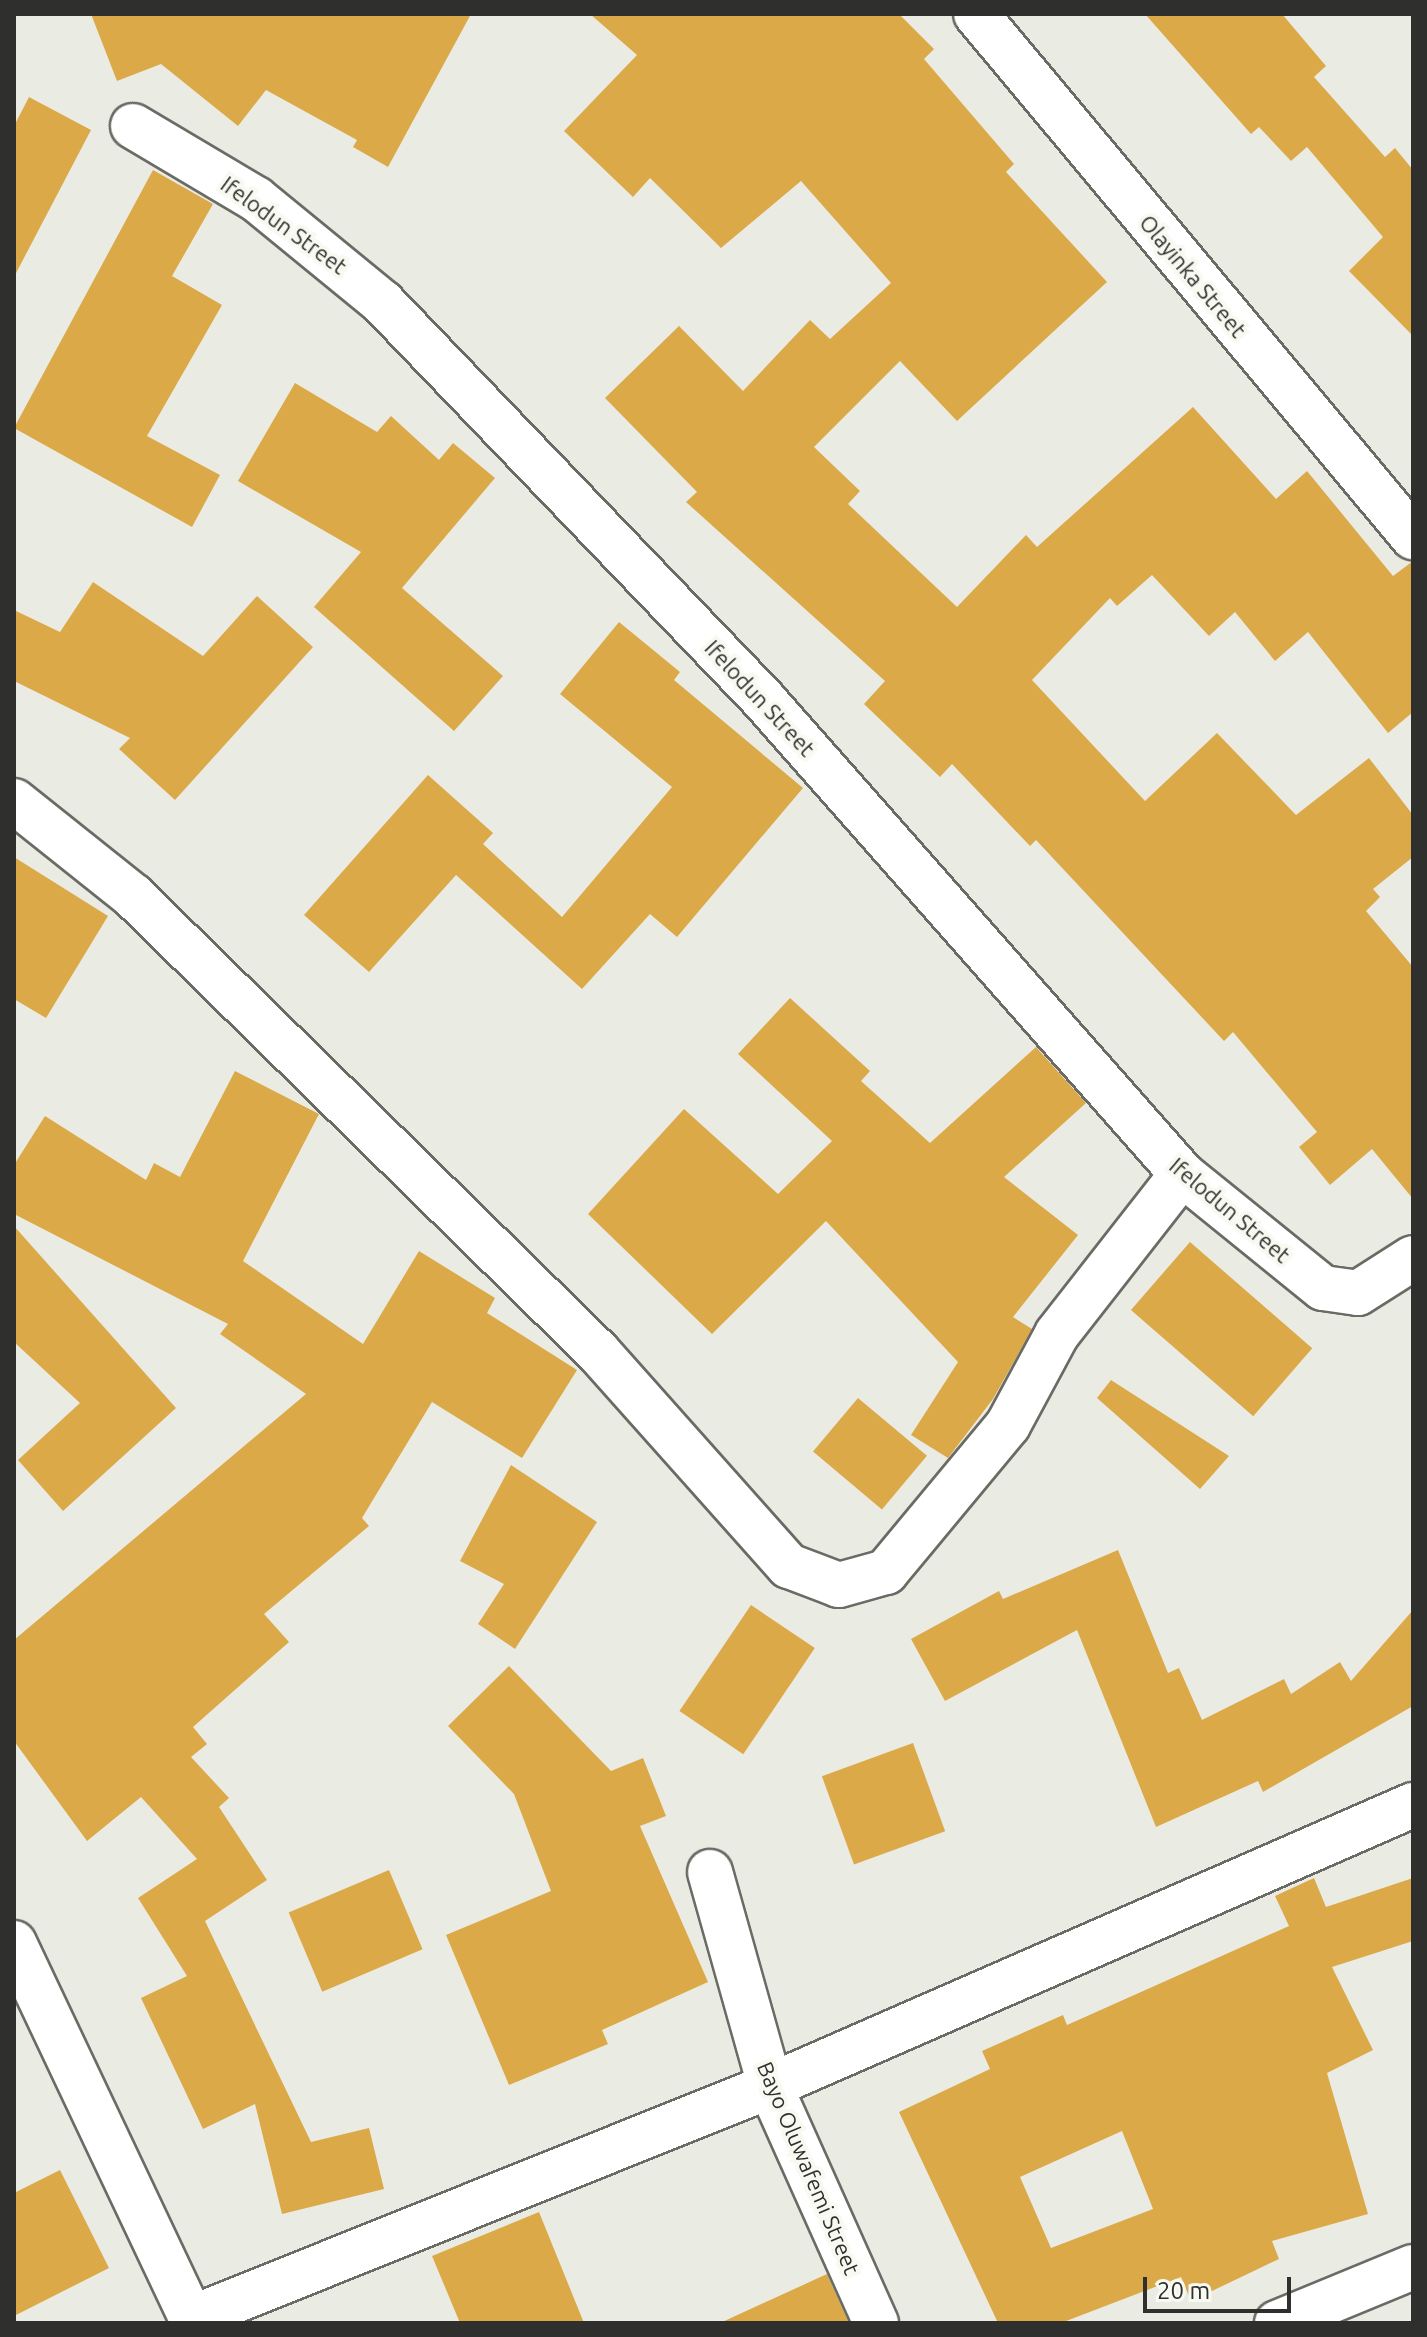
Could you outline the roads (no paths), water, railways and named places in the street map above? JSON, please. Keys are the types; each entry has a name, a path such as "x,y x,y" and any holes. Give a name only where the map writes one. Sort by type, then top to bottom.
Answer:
{"street":[{"name":"Olayinka Street","path":"976,14 1413,537"},
{"name":"Ifelodun Street","path":"133,126 256,199 383,303 763,699 1182,1174 1323,1288 1358,1293 1413,1258"},
{"path":"14,801 133,896 598,1352 789,1566 839,1585 886,1572 1008,1425 1057,1334 1182,1174"},
{"path":"14,1943 193,2320 770,2086 1413,1805"},
{"name":"Bayo Oluwafemi Street","path":"710,1872 770,2086 876,2323"},
{"path":"1277,2323 1413,2267"}]}
